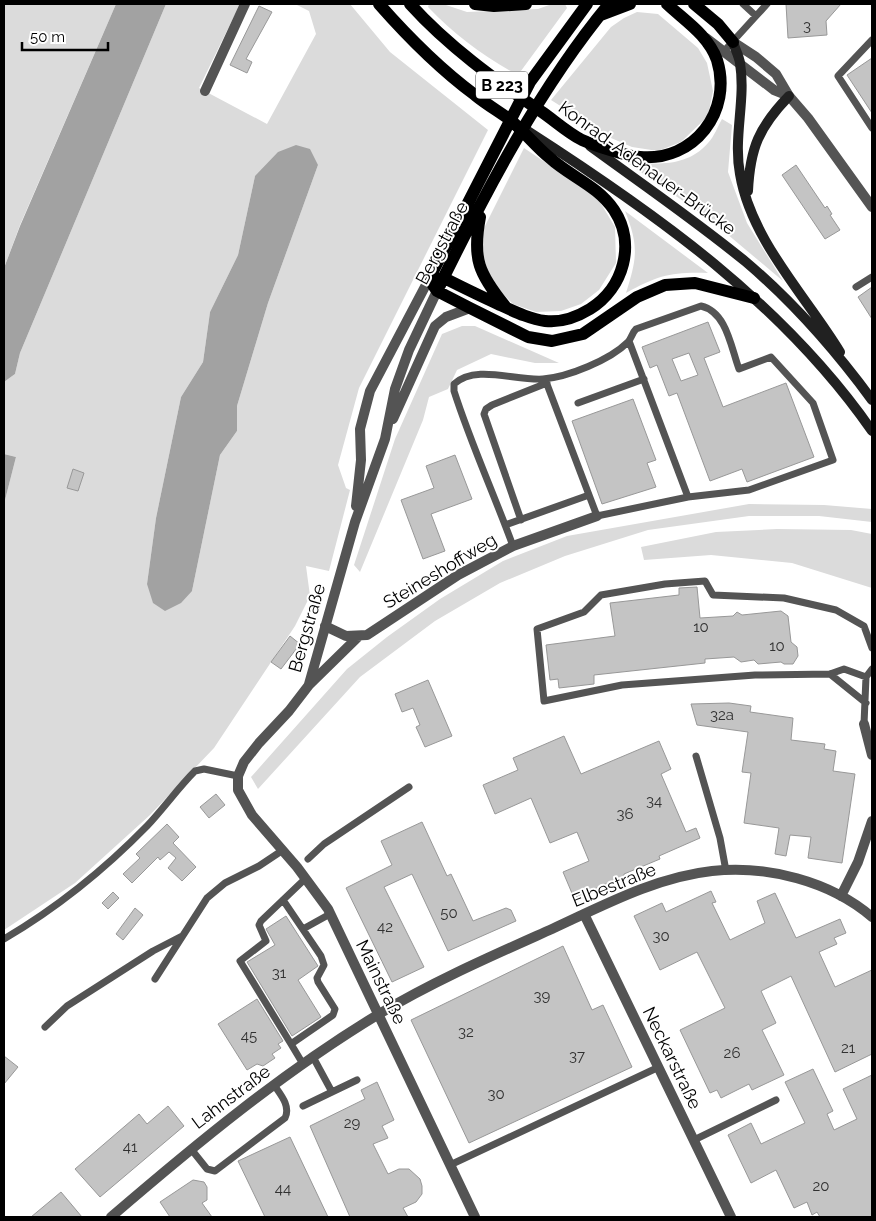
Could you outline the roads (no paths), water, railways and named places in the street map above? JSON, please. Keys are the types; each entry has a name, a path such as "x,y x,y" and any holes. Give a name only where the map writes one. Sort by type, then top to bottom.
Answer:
{"main road":[{"name":"Konrad-Adenauer-Brücke","path":"379,4 434,61 474,94 510,120 597,175 696,246 754,298 817,361 872,431"},
{"name":"Konrad-Adenauer-Brücke","path":"410,4 428,24 503,86 582,140 747,263 794,309 852,372"},
{"path":"475,4 494,6 526,4"},
{"name":"Bergstraße","path":"430,279 530,82 587,4"},
{"name":"Bergstraße","path":"437,292 482,205 546,89 609,4"},
{"path":"599,16 630,4"},
{"path":"582,140 639,157 659,158 679,152 699,137 709,125 718,106 721,86 716,59 703,36 670,6 656,4"},
{"path":"694,4 718,24 740,63 740,173 747,202 756,224 770,248 820,319 852,372 872,400"},
{"path":"747,202 750,161 759,134 770,115 789,96"},
{"name":"B 223","path":"482,205 477,231 477,258 483,278 506,308 520,316 536,320 562,320 580,314 591,308 610,292 618,280 626,253 622,224 614,210 600,194 551,159 510,120"},
{"path":"506,308 444,278 430,279 437,292 528,337 552,341 583,334 637,297 665,285 695,283 754,298"}],"street":[{"path":"205,91 245,4"},
{"path":"703,36 756,56 776,74 789,96 808,118 872,206"},
{"path":"740,63 774,90 789,96"},
{"name":"Bergstraße","path":"355,522 361,460 360,430 370,391 430,279"},
{"name":"Bergstraße","path":"309,686 324,626 355,522 385,438 395,389 409,350 437,292"},
{"path":"385,438 435,326 446,317 470,308"},
{"name":"Steineshoffweg","path":"238,776 244,762 258,743 289,711 309,686 358,637 376,630 458,575 513,546 597,516"},
{"path":"324,626 346,636 358,637"},
{"path":"864,724 872,755"},
{"name":"Mainstraße","path":"238,776 238,790 252,815 306,878 330,914 475,1217"},
{"path":"841,896 858,862 872,821"},
{"name":"Elbestraße","path":"379,1014 457,972 584,914 676,877 726,870 753,870 784,875 841,896 872,917"},
{"name":"Neckarstraße","path":"584,914 731,1217"},
{"name":"Lahnstraße","path":"110,1217 191,1149 274,1085 379,1014"}],"lane":[{"path":"744,4 756,16"},
{"path":"729,46 767,4"},
{"path":"872,40 838,76 872,128"},
{"path":"856,287 872,277"},
{"path":"521,520 484,414 486,409 546,381 574,372 606,357 629,341 636,329 701,306 709,308 722,321 739,369 771,357 813,403 833,460 749,490 688,497 597,516 546,381"},
{"path":"629,341 688,497"},
{"path":"513,546 485,471 473,449 454,391 454,384 476,373 546,381"},
{"path":"578,403 644,379"},
{"path":"505,525 589,495"},
{"path":"866,677 844,669 830,674 754,675 622,685 544,701 537,629 584,612 601,595 665,584 705,581 713,595 784,598 836,610 864,626 872,648"},
{"path":"864,724 866,677 872,670"},
{"path":"830,674 866,703"},
{"path":"696,756 720,838 726,870"},
{"path":"4,939 33,922 87,880 148,826 195,771 204,769 238,776"},
{"path":"308,859 324,844 409,787"},
{"path":"155,979 207,898 225,883 259,866 283,850"},
{"path":"303,1064 241,966 240,961 266,941 259,925 306,878"},
{"path":"283,900 321,956 324,965 317,978 318,982 335,1009 333,1015 291,1044"},
{"path":"303,929 330,914"},
{"path":"46,1027 67,1006 153,951 182,936"},
{"path":"314,1057 332,1092"},
{"path":"450,1165 659,1067"},
{"path":"303,1106 357,1080"},
{"path":"191,1149 207,1169 215,1171 285,1118 288,1114 286,1106 274,1085"},
{"path":"694,1140 776,1100"}]}
